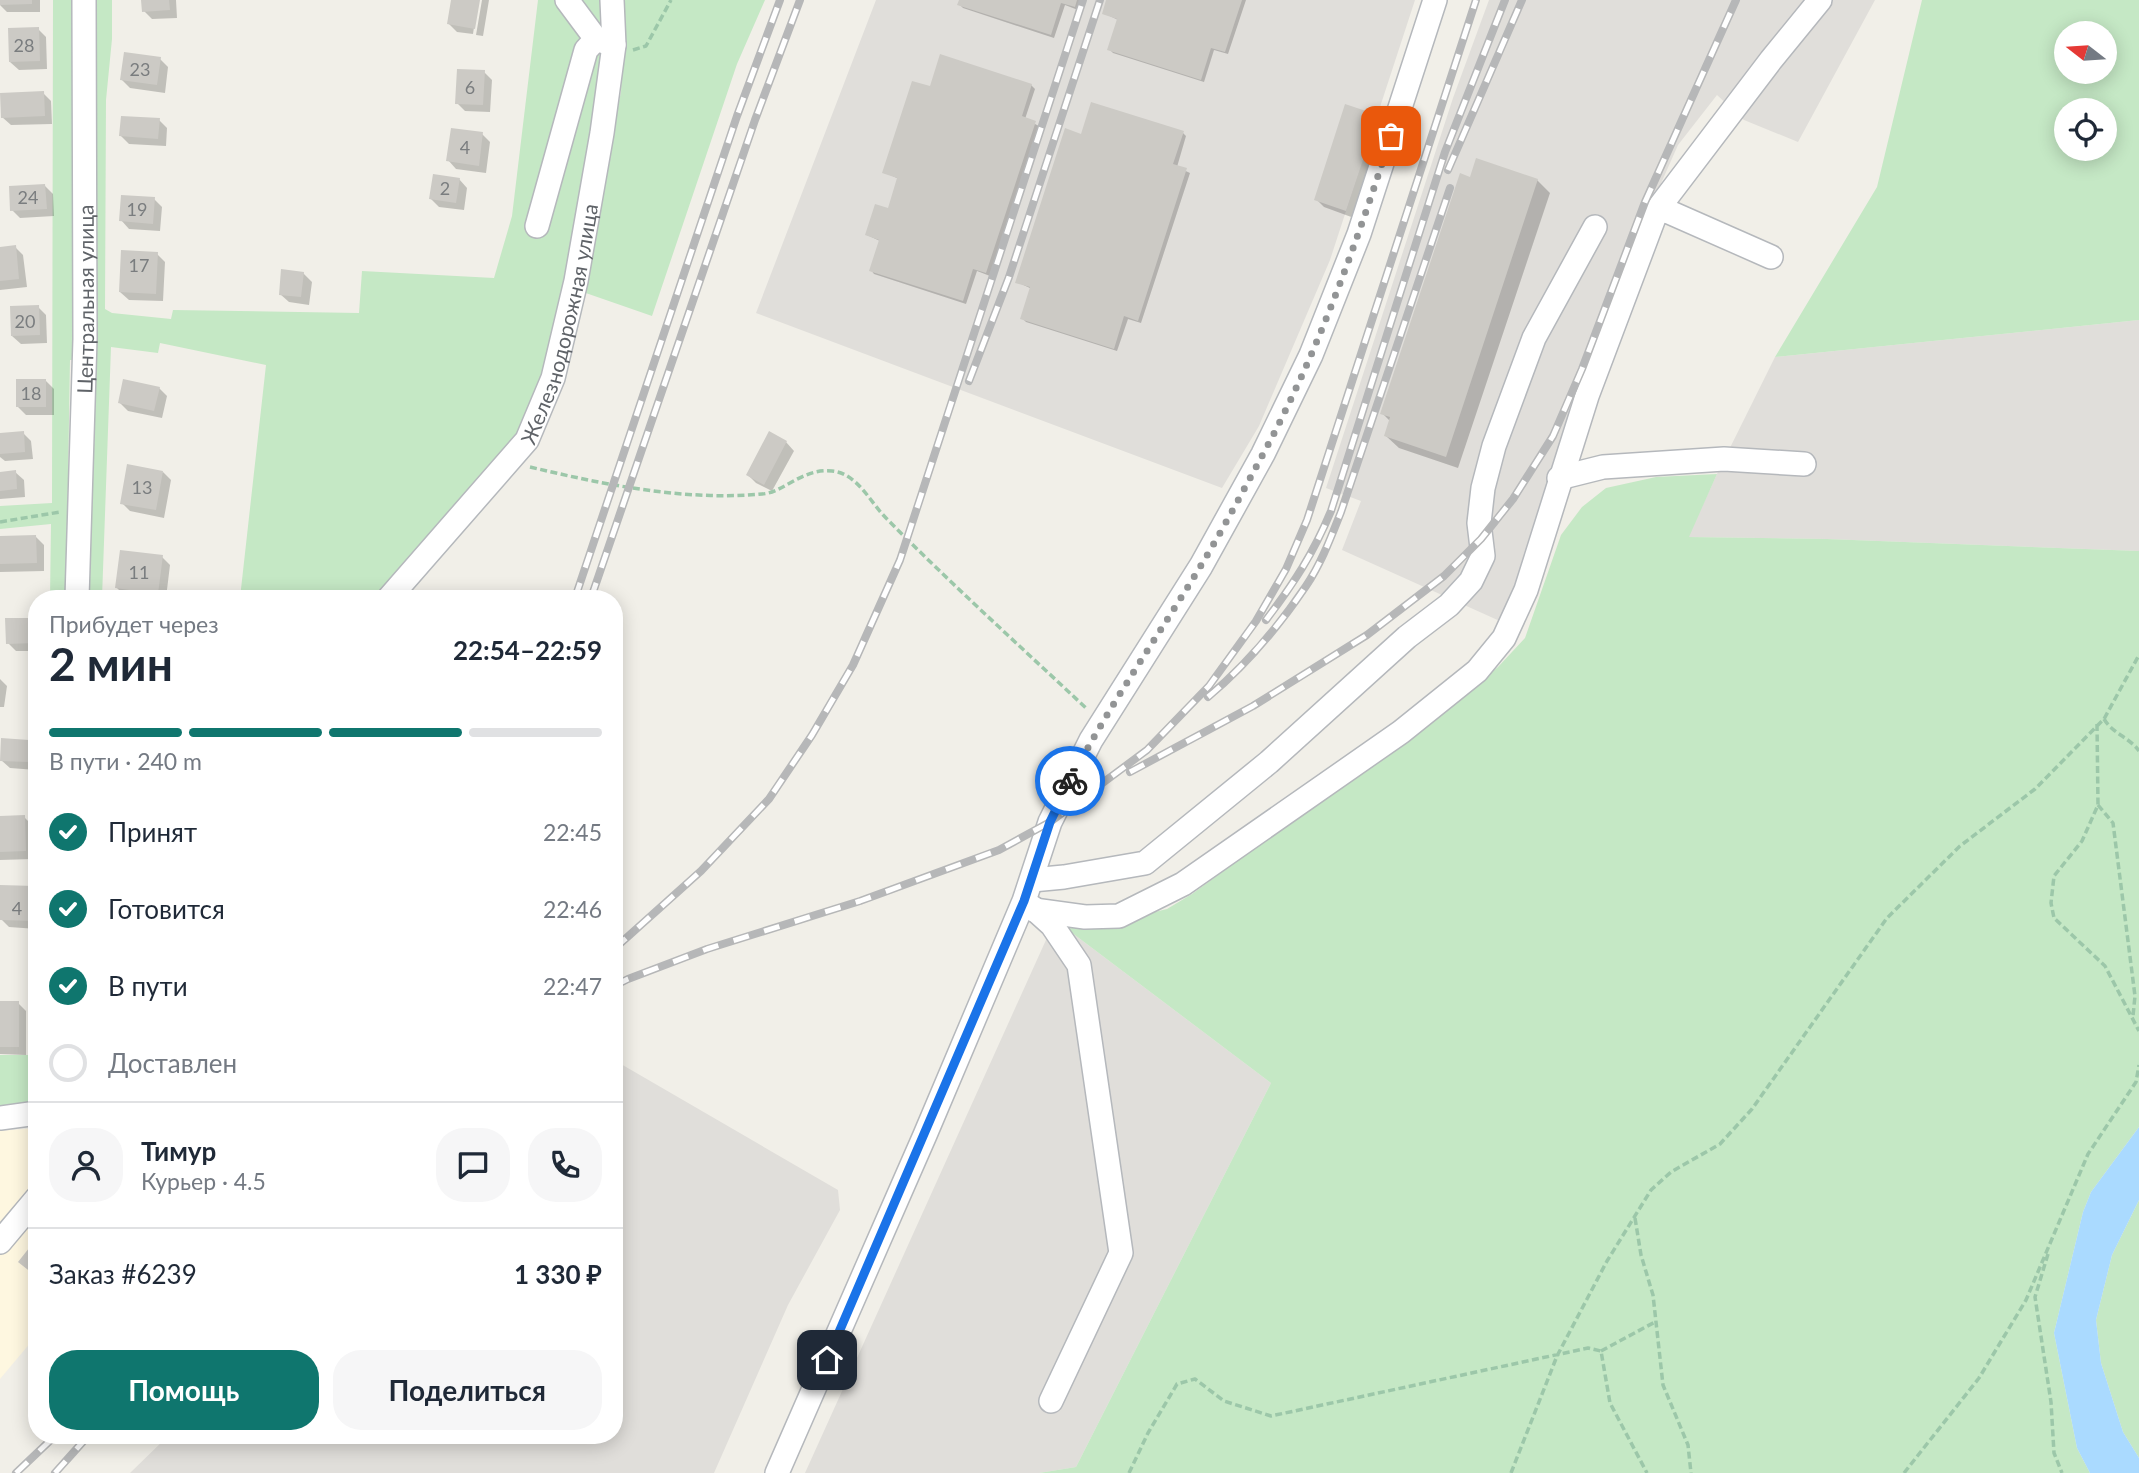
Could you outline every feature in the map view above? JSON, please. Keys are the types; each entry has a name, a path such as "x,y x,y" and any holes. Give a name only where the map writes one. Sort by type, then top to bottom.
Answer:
{"street":[{"name":"Центральная улица","path":"77,590 85,340 84,0"},
{"path":"537,226 586,50 605,42 567,0"},
{"name":"Железнодорожная улица","path":"396,590 527,440 553,378 576,281 602,133 605,42 612,0"},
{"path":"777,1473 1030,897 1050,822 1102,723 1201,566 1264,454 1311,355 1359,234 1435,0"},
{"path":"1771,60 1803,0"},
{"path":"1030,897 1085,917 1119,916 1184,884 1401,732 1477,671 1504,638 1526,590 1559,478 1587,396 1657,210 1820,0"},
{"path":"1657,210 1669,212 1771,257"},
{"path":"1030,897 1064,877 1145,863 1269,762 1407,637 1449,605 1471,581 1483,556 1479,523 1483,488 1494,446 1534,338 1595,227"},
{"path":"1559,478 1603,467 1724,459 1804,464"},
{"path":"1030,897 1079,965 1121,1253 1051,1401"},
{"path":"0,1118 28,1114"},
{"path":"0,1242 28,1209"}],"path":[{"path":"605,42 636,51 646,46 671,0"},
{"path":"508,461 660,493 766,494 801,475 832,471 856,481 886,518 1102,723"},
{"path":"0,522 79,510"},
{"path":"1511,1473 1557,1356 1606,1261 1650,1190 1671,1172 1720,1144 1752,1109 1887,918 1960,846 2035,789 2104,719 2139,655"},
{"path":"2104,719 2116,734 2129,739 2139,751"},
{"path":"2097,724 2098,805 2082,841 2054,876 2051,903 2054,918 2105,966 2139,1031"},
{"path":"2098,805 2113,823 2134,996 2133,1019"},
{"path":"2136,1082 2139,1065"},
{"path":"1904,1473 1979,1378 2026,1300 2088,1154 2139,1075"},
{"path":"1634,1216 1641,1255 1653,1295 1663,1385 1688,1445 1691,1473"},
{"path":"2055,1231 2035,1297 2050,1389 2054,1453 2062,1473"},
{"path":"1129,1473 1177,1384 1195,1379 1224,1401 1271,1416 1588,1348 1601,1351 1655,1322"},
{"path":"1601,1351 1610,1403 1647,1473"}],"shaded area":[{"path":"876,0 1415,0 1330,260 1259,426 1222,488 756,313"},
{"path":"1489,0 1875,0 1798,142 1744,120 1717,95 1678,145 1627,260 1502,622 1342,550 1361,501 1326,488 1453,98"},
{"path":"2139,320 2139,551 1827,539 1688,537 1775,357"},
{"path":"1055,920 1271,1083 1076,1467 1039,1473 805,1473"},
{"path":"623,1065 838,1190 840,1210 788,1305 714,1473 130,1473 160,1444 623,1444"},
{"path":"28,1129 28,1346 0,1379 0,1131"}],"green space":[{"path":"53,0 75,0 78,341 73,360 70,360 66,590 50,590 51,524 0,529 0,506 52,503"},
{"path":"87,0 112,0 112,39 106,100 105,309 112,313 171,319 173,310 359,313 362,271 494,278 512,216 538,0 608,0 610,42 550,371 521,428 384,590 241,590 266,365 160,343 158,353 111,347 102,590 85,590"},
{"path":"620,0 765,0 737,64 652,316 580,291 621,92 623,36"},
{"path":"1922,0 2139,0 2139,320 1775,357 1877,187"},
{"path":"1717,474 1689,537 1827,539 2139,551 2139,1127 2091,1192 2083,1212 2054,1333 2077,1448 2090,1473 1039,1473 1076,1467 1271,1083 1055,920 1130,918 1167,909 1192,894 1460,698 1498,667 1525,638 1561,535 1582,507 1606,488 1656,477"},
{"path":"0,1055 28,1055 28,1105 0,1109"},
{"path":"2139,1200 2139,1458 2123,1432 2101,1363 2096,1320 2112,1255"}],"water":[{"path":"2139,1127 2139,1200 2112,1255 2096,1320 2101,1363 2123,1432 2139,1458 2139,1473 2090,1473 2077,1448 2054,1333 2083,1212 2091,1192"}],"building":[{"path":"0,0 32,0 32,4 0,5"},
{"path":"141,0 169,0 170,10 142,12"},
{"path":"451,0 480,0 475,29 447,24"},
{"path":"959,0 1077,0 1075,7 1061,3 1051,35 957,5"},
{"path":"1106,0 1242,0 1225,52 1211,48 1201,80 1107,50 1117,19 1102,14"},
{"path":"39,27 40,61 9,62 8,28"},
{"path":"124,52 161,57 157,85 120,80"},
{"path":"940,54 1032,84 1022,116 1036,121 986,273 973,269 963,301 869,271 879,240 865,235 875,204 888,208 897,178 882,173 912,81 930,86"},
{"path":"457,69 485,70 483,105 455,104"},
{"path":"44,91 45,116 1,118 0,93"},
{"path":"1091,102 1184,131 1173,164 1187,168 1138,321 1124,316 1114,349 1020,319 1030,287 1015,283 1065,128 1081,134"},
{"path":"1345,104 1378,115 1346,211 1314,200"},
{"path":"121,116 160,118 158,139 119,136"},
{"path":"451,128 483,132 479,166 446,161"},
{"path":"1476,158 1538,179 1446,457 1384,436 1390,417 1380,414 1460,173 1470,177"},
{"path":"433,174 460,178 456,203 429,199"},
{"path":"45,184 47,209 10,211 9,186"},
{"path":"121,195 155,197 153,224 119,221"},
{"path":"16,245 19,279 0,281 0,247"},
{"path":"121,250 158,252 156,294 119,292"},
{"path":"281,269 304,272 301,297 279,295"},
{"path":"39,305 40,335 11,336 10,306"},
{"path":"16,379 46,379 46,407 16,407"},
{"path":"123,379 160,387 154,411 118,403"},
{"path":"24,431 25,452 0,454 0,433"},
{"path":"769,431 787,441 764,485 746,475"},
{"path":"127,464 163,471 156,510 120,504"},
{"path":"16,470 17,489 0,491 0,472"},
{"path":"36,535 37,563 0,564 0,536"},
{"path":"120,550 163,555 159,590 115,588"},
{"path":"5,618 28,618 28,643 6,644"},
{"path":"1,738 28,740 28,762 0,761"},
{"path":"25,815 26,851 0,852 0,816"},
{"path":"0,885 28,886 28,921 0,920"},
{"path":"0,1001 19,1001 19,1047 0,1047"},
{"path":"28,1249 28,1270 18,1262"}],"railway":[{"path":"578,590 737,116 780,0"},
{"path":"594,590 755,120 800,0"},
{"path":"623,941 701,871 769,799 812,735 853,665 900,560 1083,0"},
{"path":"969,381 1009,277 1100,0"},
{"path":"623,982 707,949 860,901 999,850 1050,822 1147,750 1209,686 1256,621 1286,569 1307,520 1476,0"},
{"path":"1266,620 1302,568 1331,511 1445,152 1505,0"},
{"path":"1448,170 1522,0"},
{"path":"1130,772 1253,706 1367,635 1444,576 1481,539 1513,499 1553,436 1582,369 1645,202 1736,0"},
{"path":"1208,697 1273,631 1306,586 1321,560 1341,512 1450,188"},
{"path":"16,1473 47,1444"},
{"path":"55,1473 81,1444"}],"way so far":[{"path":"1070,781 1091,740 1201,566 1264,454 1311,355 1359,234 1391,136"}],"route":[{"path":"827,1360 1024,901 1050,822 1070,781"}]}
